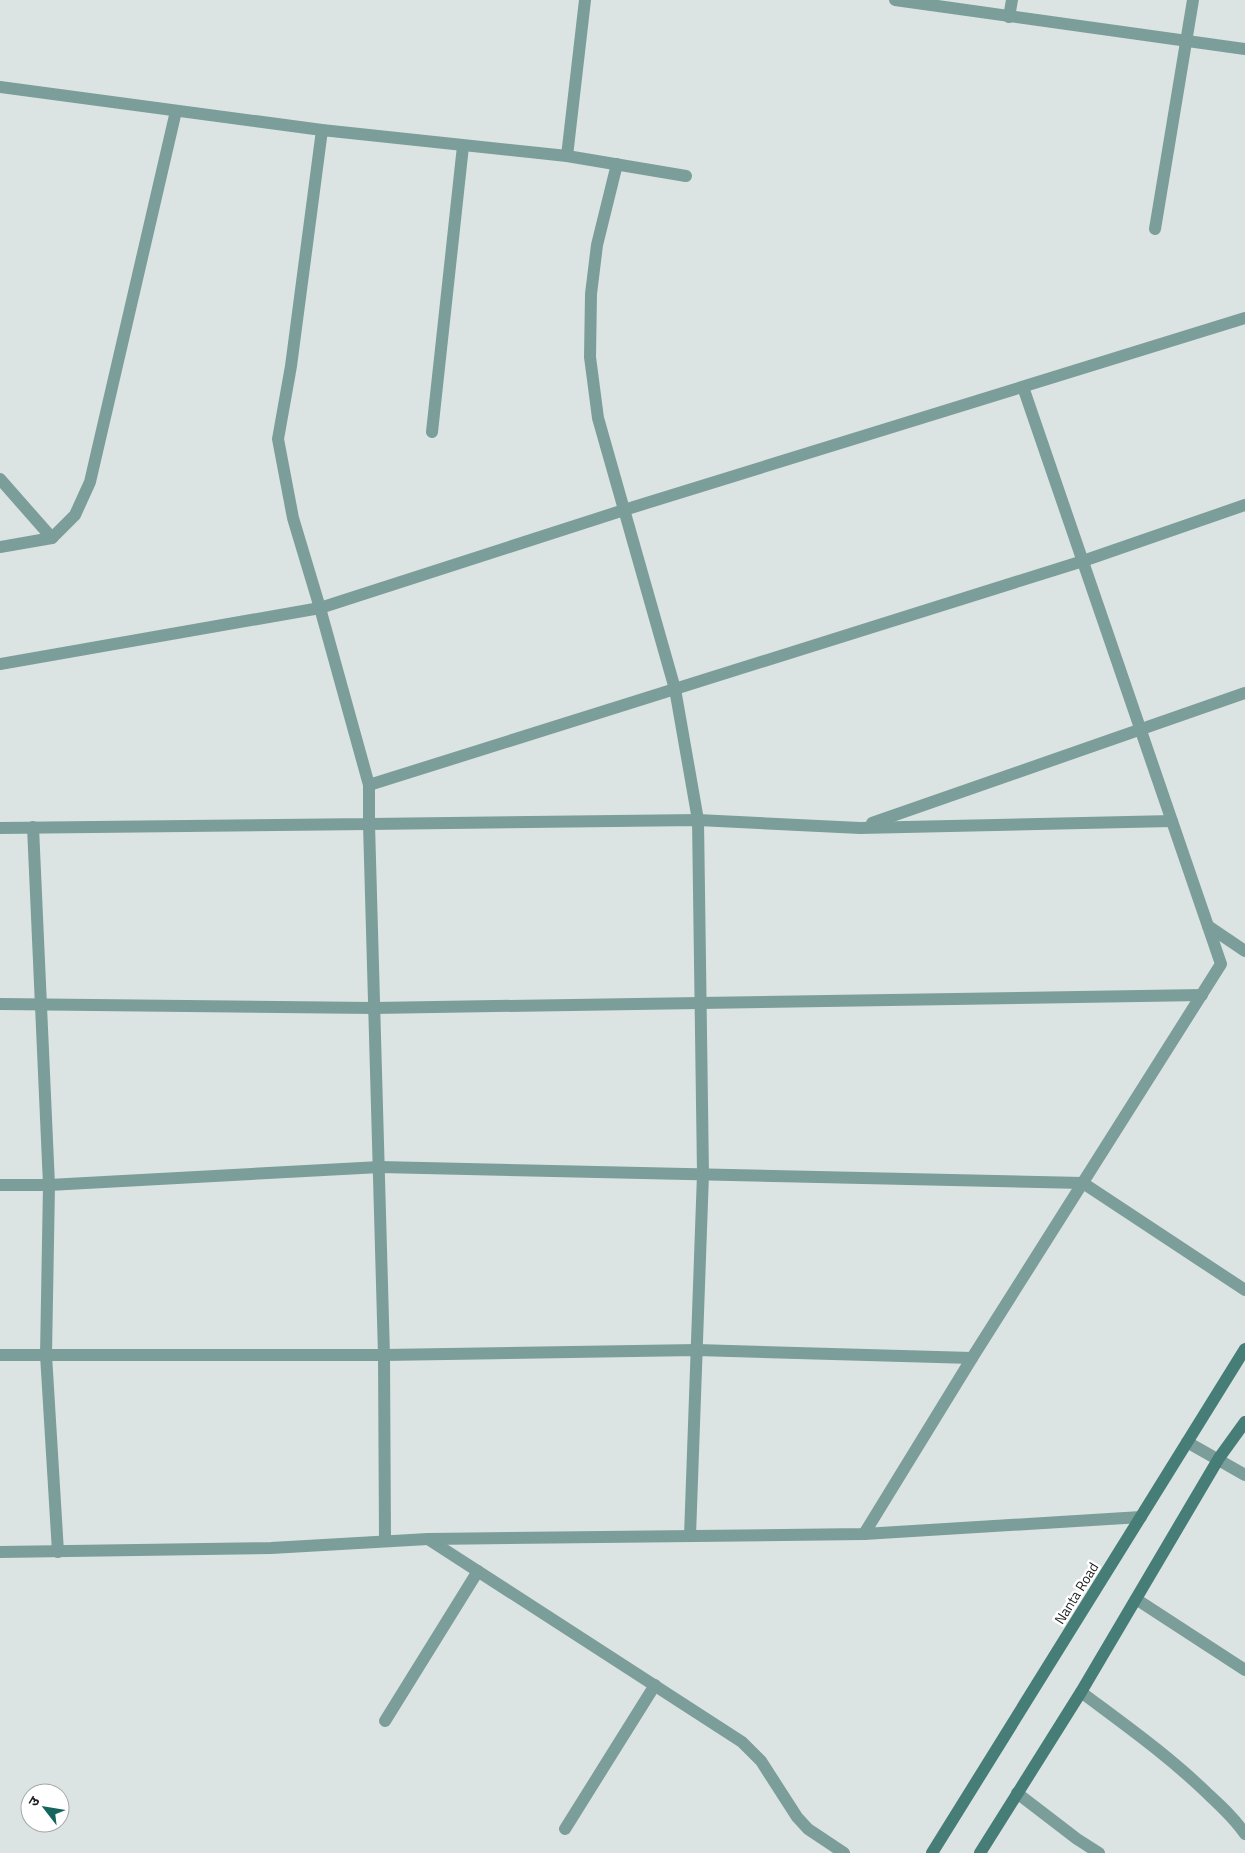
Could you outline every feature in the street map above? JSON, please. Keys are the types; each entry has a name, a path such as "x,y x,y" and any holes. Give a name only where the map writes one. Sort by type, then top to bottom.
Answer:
{"main road":[{"name":"Nanta Road","path":"932,1853 1245,1349"},
{"path":"980,1853 1080,1692 1219,1458 1245,1422"}],"street":[{"path":"567,156 585,0"},
{"path":"895,0 1245,50"},
{"path":"1010,17 1012,0"},
{"path":"1155,229 1193,0"},
{"path":"0,87 322,130 567,156 686,176"},
{"path":"0,547 52,538 75,515 90,482 100,447 176,111"},
{"path":"322,130 291,366 278,439 293,518 369,785 384,1355 385,1540"},
{"path":"432,432 464,146"},
{"path":"617,164 597,245 591,294 590,357 598,418 675,689 698,820 699,1003 703,1174 690,1536"},
{"path":"0,664 320,608 624,510 1245,318"},
{"path":"864,1534 972,1358 1221,964 1023,387"},
{"path":"0,478 52,538"},
{"path":"369,785 1083,561 1245,505"},
{"path":"860,828 1245,693"},
{"path":"0,828 698,820 860,828 1172,821"},
{"path":"33,827 50,1185 46,1355 58,1552"},
{"path":"1208,926 1245,951"},
{"path":"0,1004 374,1008 1202,995"},
{"path":"0,1185 50,1185 380,1168 1083,1183 1245,1290"},
{"path":"0,1355 384,1355 697,1350 972,1358"},
{"path":"1187,1442 1219,1458 1245,1475"},
{"path":"0,1552 271,1548 428,1539 864,1534 1141,1518"},
{"path":"428,1539 742,1742 761,1761 797,1817 808,1829 844,1853"},
{"path":"385,1721 478,1571"},
{"path":"1136,1599 1245,1670"},
{"path":"565,1829 655,1685"},
{"path":"1080,1692 1151,1743 1190,1776 1238,1823 1245,1834"},
{"path":"1017,1793 1077,1839 1099,1853"}]}
